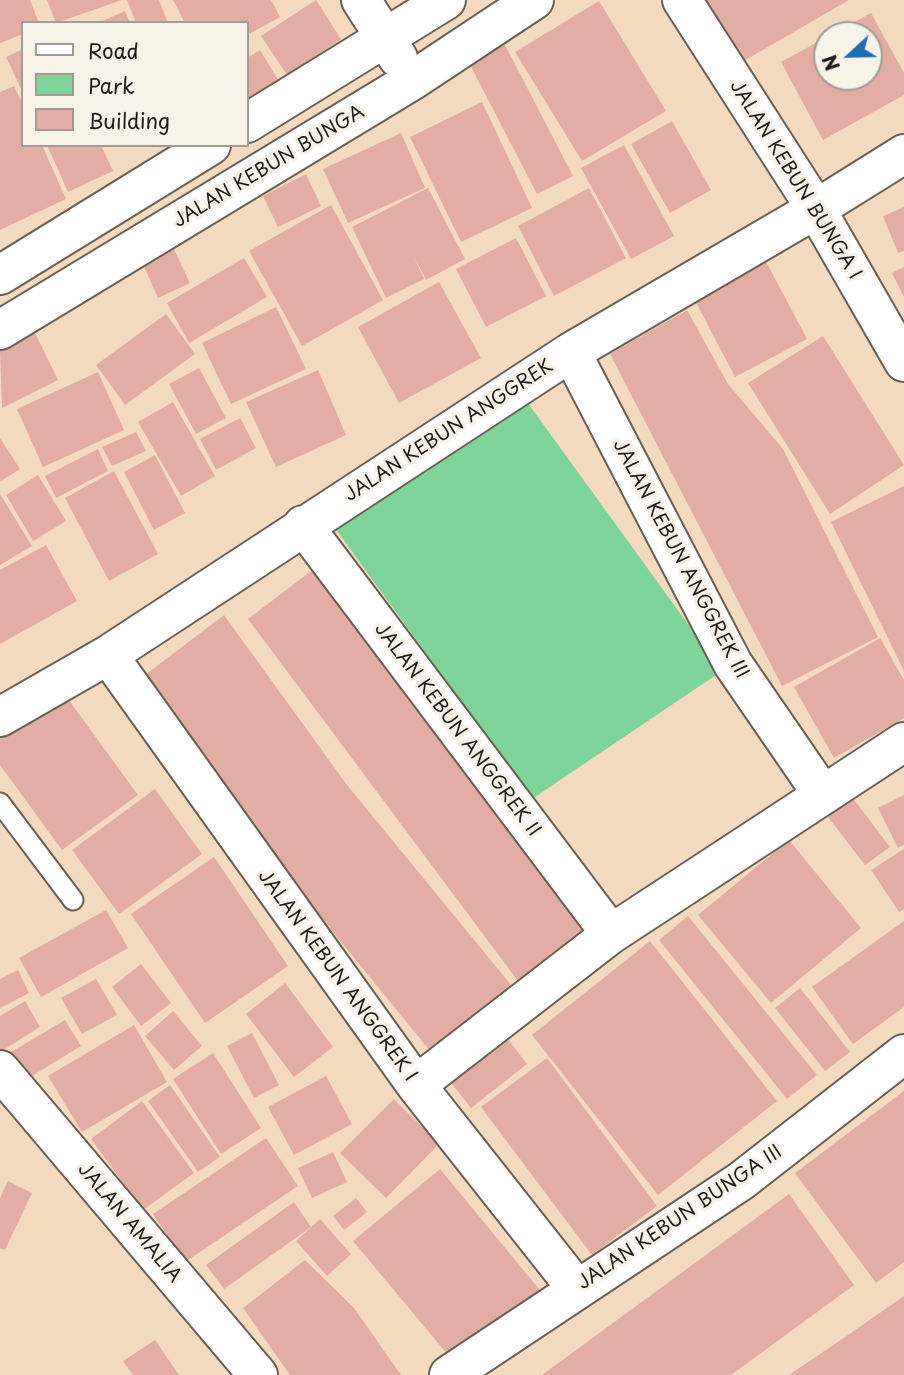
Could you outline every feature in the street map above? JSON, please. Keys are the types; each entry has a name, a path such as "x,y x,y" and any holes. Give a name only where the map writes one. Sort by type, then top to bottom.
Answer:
{"street":[{"path":"361,0 413,80"},
{"path":"248,122 446,0"},
{"name":"JALAN KEBUN BUNGA","path":"0,330 413,80 534,0"},
{"name":"JALAN KEBUN BUNGA I","path":"682,0 816,209 904,362"},
{"path":"0,275 208,147"},
{"name":"JALAN KEBUN ANGGREK","path":"0,717 108,655 571,352 816,209 904,154"},
{"name":"JALAN KEBUN ANGGREK III","path":"571,352 733,664 823,795"},
{"name":"JALAN KEBUN ANGGREK II","path":"303,526 611,934"},
{"name":"JALAN KEBUN ANGGREK I","path":"108,655 416,1085 577,1289"},
{"path":"416,1085 611,934 904,742"},
{"name":"JALAN KEBUN BUNGA III","path":"449,1375 741,1181 904,1054"},
{"name":"JALAN AMALIA","path":"0,1070 258,1375"}],"lane":[{"path":"0,803 73,901"}],"green space":[{"path":"522,395 722,671 532,799 332,524"}],"building":[{"path":"0,0 30,0 38,21 21,21 21,35 0,43"},
{"path":"47,0 122,0 62,21 55,21"},
{"path":"127,0 159,0 167,21 135,21"},
{"path":"173,0 271,0 280,17 248,34 248,21 184,21"},
{"path":"316,0 341,39 287,75 261,36"},
{"path":"705,0 849,0 742,62"},
{"path":"599,1 666,111 582,161 515,52"},
{"path":"125,11 129,21 102,21"},
{"path":"871,13 875,21 856,21"},
{"path":"883,35 904,73 904,95 823,140 781,62 813,45 813,91 883,91"},
{"path":"505,45 573,176 537,194 469,63"},
{"path":"21,50 21,89 6,57"},
{"path":"260,50 286,93 248,116 248,57"},
{"path":"14,86 21,101 21,147 43,147 66,199 0,230 0,92"},
{"path":"482,102 532,208 461,242 410,137"},
{"path":"672,121 711,190 670,213 631,144"},
{"path":"401,133 425,188 348,223 323,169"},
{"path":"624,145 674,236 631,259 581,168"},
{"path":"48,147 102,147 113,171 68,192"},
{"path":"306,174 321,206 278,227 263,196"},
{"path":"428,188 465,259 426,280 414,257 424,279 386,298 352,227"},
{"path":"589,188 626,258 554,296 518,226"},
{"path":"331,205 383,300 302,346 249,251"},
{"path":"904,207 904,251 898,253 883,216"},
{"path":"516,238 546,296 486,327 456,269"},
{"path":"172,245 190,283 158,298 141,260"},
{"path":"762,254 807,339 735,377 690,291"},
{"path":"244,258 267,297 189,343 167,303"},
{"path":"904,267 904,297 892,273"},
{"path":"439,282 481,358 399,403 358,327"},
{"path":"276,307 306,369 231,404 202,343"},
{"path":"687,310 728,384 783,449 878,637 782,686 610,354"},
{"path":"166,314 195,354 125,405 96,365"},
{"path":"35,333 58,380 2,408 0,350"},
{"path":"823,336 904,465 830,514 748,383"},
{"path":"199,368 226,418 196,434 169,384"},
{"path":"318,370 346,435 276,467 246,402"},
{"path":"98,372 124,430 43,467 17,409"},
{"path":"173,402 215,476 181,496 138,422"},
{"path":"240,418 256,448 216,470 200,439"},
{"path":"136,432 146,451 112,466 102,447"},
{"path":"0,438 20,469 1,481 0,479"},
{"path":"98,449 108,471 56,498 45,476"},
{"path":"155,455 185,513 154,530 124,472"},
{"path":"114,471 158,554 109,581 65,498"},
{"path":"38,475 66,521 33,541 6,495"},
{"path":"904,486 904,671 831,522"},
{"path":"0,494 32,546 0,565"},
{"path":"46,545 77,601 0,644 0,570"},
{"path":"319,565 592,933 521,985 248,619"},
{"path":"224,615 347,785 516,991 435,1057 267,851 141,678"},
{"path":"880,638 904,680 904,718 834,758 794,687"},
{"path":"60,688 138,795 62,850 0,765 0,733"},
{"path":"843,785 890,847 865,865 818,804"},
{"path":"155,789 202,854 119,914 72,850"},
{"path":"904,795 904,845 898,848 878,808"},
{"path":"789,840 861,928 771,1003 698,915"},
{"path":"904,849 904,909 899,912 871,870"},
{"path":"214,857 288,966 205,1023 131,914"},
{"path":"106,910 128,948 41,997 19,958"},
{"path":"688,916 817,1075 787,1099 659,940"},
{"path":"904,921 904,1007 853,1044 812,987"},
{"path":"650,941 777,1101 658,1195 532,1035"},
{"path":"141,964 171,1003 141,1026 112,987"},
{"path":"18,970 29,993 0,1008 0,979"},
{"path":"96,979 117,1015 82,1034 61,998"},
{"path":"285,983 333,1047 294,1077 246,1014"},
{"path":"800,988 850,1052 825,1071 775,1008"},
{"path":"25,1001 40,1027 0,1052 0,1016"},
{"path":"173,1011 202,1046 174,1070 145,1036"},
{"path":"65,1020 81,1046 22,1082 6,1055"},
{"path":"134,1025 167,1082 82,1132 48,1076"},
{"path":"497,1025 527,1064 471,1108 441,1070"},
{"path":"252,1033 279,1085 254,1098 227,1046"},
{"path":"213,1053 261,1128 221,1154 173,1079"},
{"path":"547,1058 657,1206 592,1255 481,1107"},
{"path":"326,1076 352,1124 294,1155 268,1107"},
{"path":"170,1085 220,1157 198,1172 148,1101"},
{"path":"904,1091 904,1262 876,1283 795,1173"},
{"path":"394,1099 439,1144 386,1198 340,1153"},
{"path":"142,1101 194,1173 143,1210 91,1139"},
{"path":"266,1138 298,1186 185,1262 153,1214"},
{"path":"333,1152 347,1182 312,1198 298,1168"},
{"path":"440,1169 544,1295 458,1367 353,1241"},
{"path":"8,1181 32,1193 5,1250 0,1248 0,1198"},
{"path":"789,1194 854,1285 731,1375 542,1375"},
{"path":"356,1198 367,1212 344,1230 333,1216"},
{"path":"294,1202 311,1227 224,1289 206,1265"},
{"path":"320,1219 351,1254 327,1276 296,1241"},
{"path":"305,1260 354,1308 401,1375 290,1375 243,1308"},
{"path":"904,1296 904,1375 789,1375 848,1335"},
{"path":"155,1340 179,1375 133,1375 123,1361"}]}
